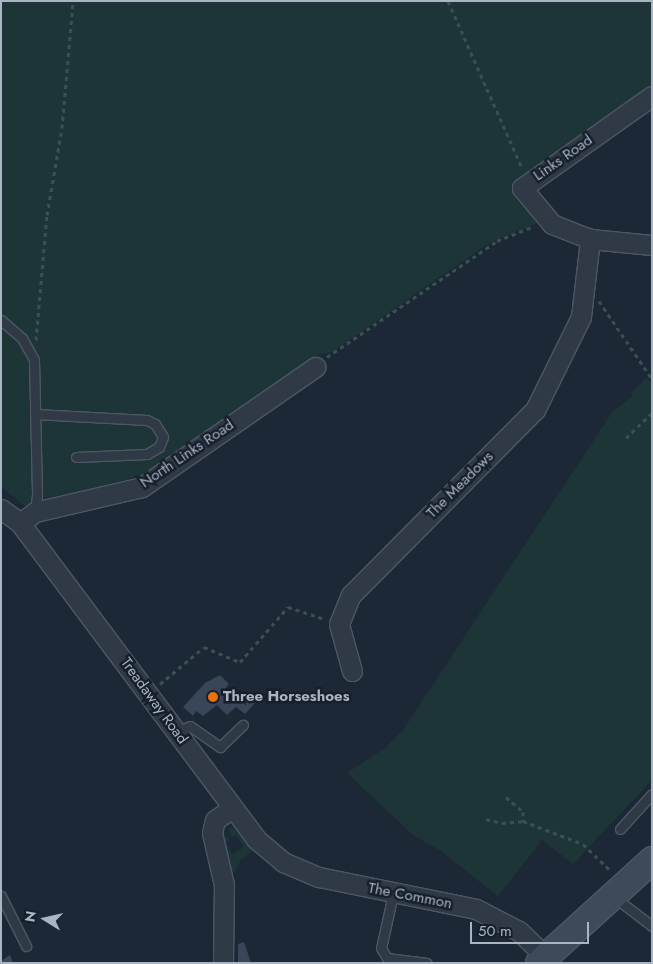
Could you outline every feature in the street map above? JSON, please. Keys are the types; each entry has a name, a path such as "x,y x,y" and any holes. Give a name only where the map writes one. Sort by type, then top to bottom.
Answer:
{"street":[{"name":"Links Road","path":"652,96 522,188 552,224 590,239 652,245"},
{"name":"The Meadows","path":"339,624 350,595 535,410 592,294 590,239"},
{"name":"North Links Road","path":"20,523 35,512 142,487 314,367"},
{"name":"Treadaway Road","path":"1,509 20,523 150,693 256,839 283,862 319,877"},
{"path":"339,624 352,672"},
{"path":"223,963 224,885 212,833 215,820 232,808"},
{"path":"543,960 652,860"},
{"name":"The Common","path":"319,877 393,894 476,909 519,932 543,960"}],"lane":[{"path":"1,320 22,338 34,360 37,495 35,512"},
{"path":"35,414 148,420 155,424 163,437 159,448 147,454 76,457"},
{"path":"178,732 190,726 220,747 243,725"},
{"path":"620,829 652,794"},
{"path":"620,891 652,926"},
{"path":"393,894 381,948 387,958 428,963"},
{"path":"1,896 26,946"}],"path":[{"path":"34,360 47,215 62,128 73,1"},
{"path":"448,1 528,182"},
{"path":"314,367 348,340 497,241 527,227 552,224"},
{"path":"592,294 652,379"},
{"path":"626,438 652,413"},
{"path":"150,693 204,647 240,662 288,607 339,624"},
{"path":"506,797 524,812 523,821"},
{"path":"486,819 502,823 523,821 583,844 620,891"}],"green space":[{"path":"1,1 652,1 652,86 512,189 540,222 489,243 332,352 317,355 278,387 159,471 25,506 1,487"},
{"path":"646,378 652,383 652,780 573,864 542,840 498,896 441,851 413,835 347,773 385,748 403,730 613,411 632,397 632,392"},
{"path":"228,827 233,827 257,849 241,859 231,879 220,838 222,832 230,840 226,842 232,854 244,847 236,835 232,838"}],"building":[{"name":"Three Horseshoes","path":"220,675 229,684 224,690 239,703 244,695 255,703 245,714 236,707 227,715 217,705 203,716 196,711 193,716 183,707 205,683"},
{"path":"244,942 251,963 238,963 238,944"},
{"path":"10,955 13,963 1,963 1,961"}],"place":[{"name":"Three Horseshoes","path":"213,697"}]}
